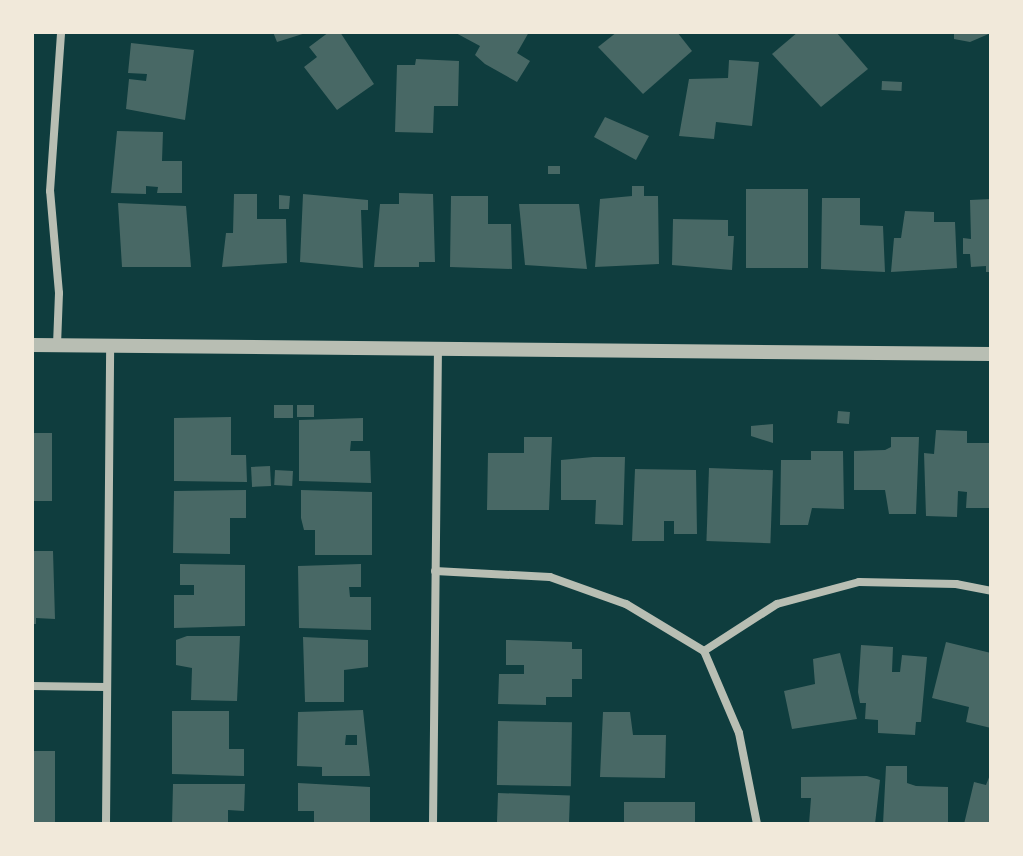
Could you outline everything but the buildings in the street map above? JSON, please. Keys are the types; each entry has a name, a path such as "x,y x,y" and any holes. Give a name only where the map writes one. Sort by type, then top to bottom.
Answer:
{"street":[{"path":"57,345 59,293 50,191 61,32"},
{"path":"32,345 991,354"},
{"path":"106,824 110,347"},
{"path":"433,824 438,350"},
{"path":"435,571 550,577 626,604 704,651 739,733 757,824"},
{"path":"704,651 777,604 859,582 956,584 991,591"},
{"path":"32,686 106,687"}]}
